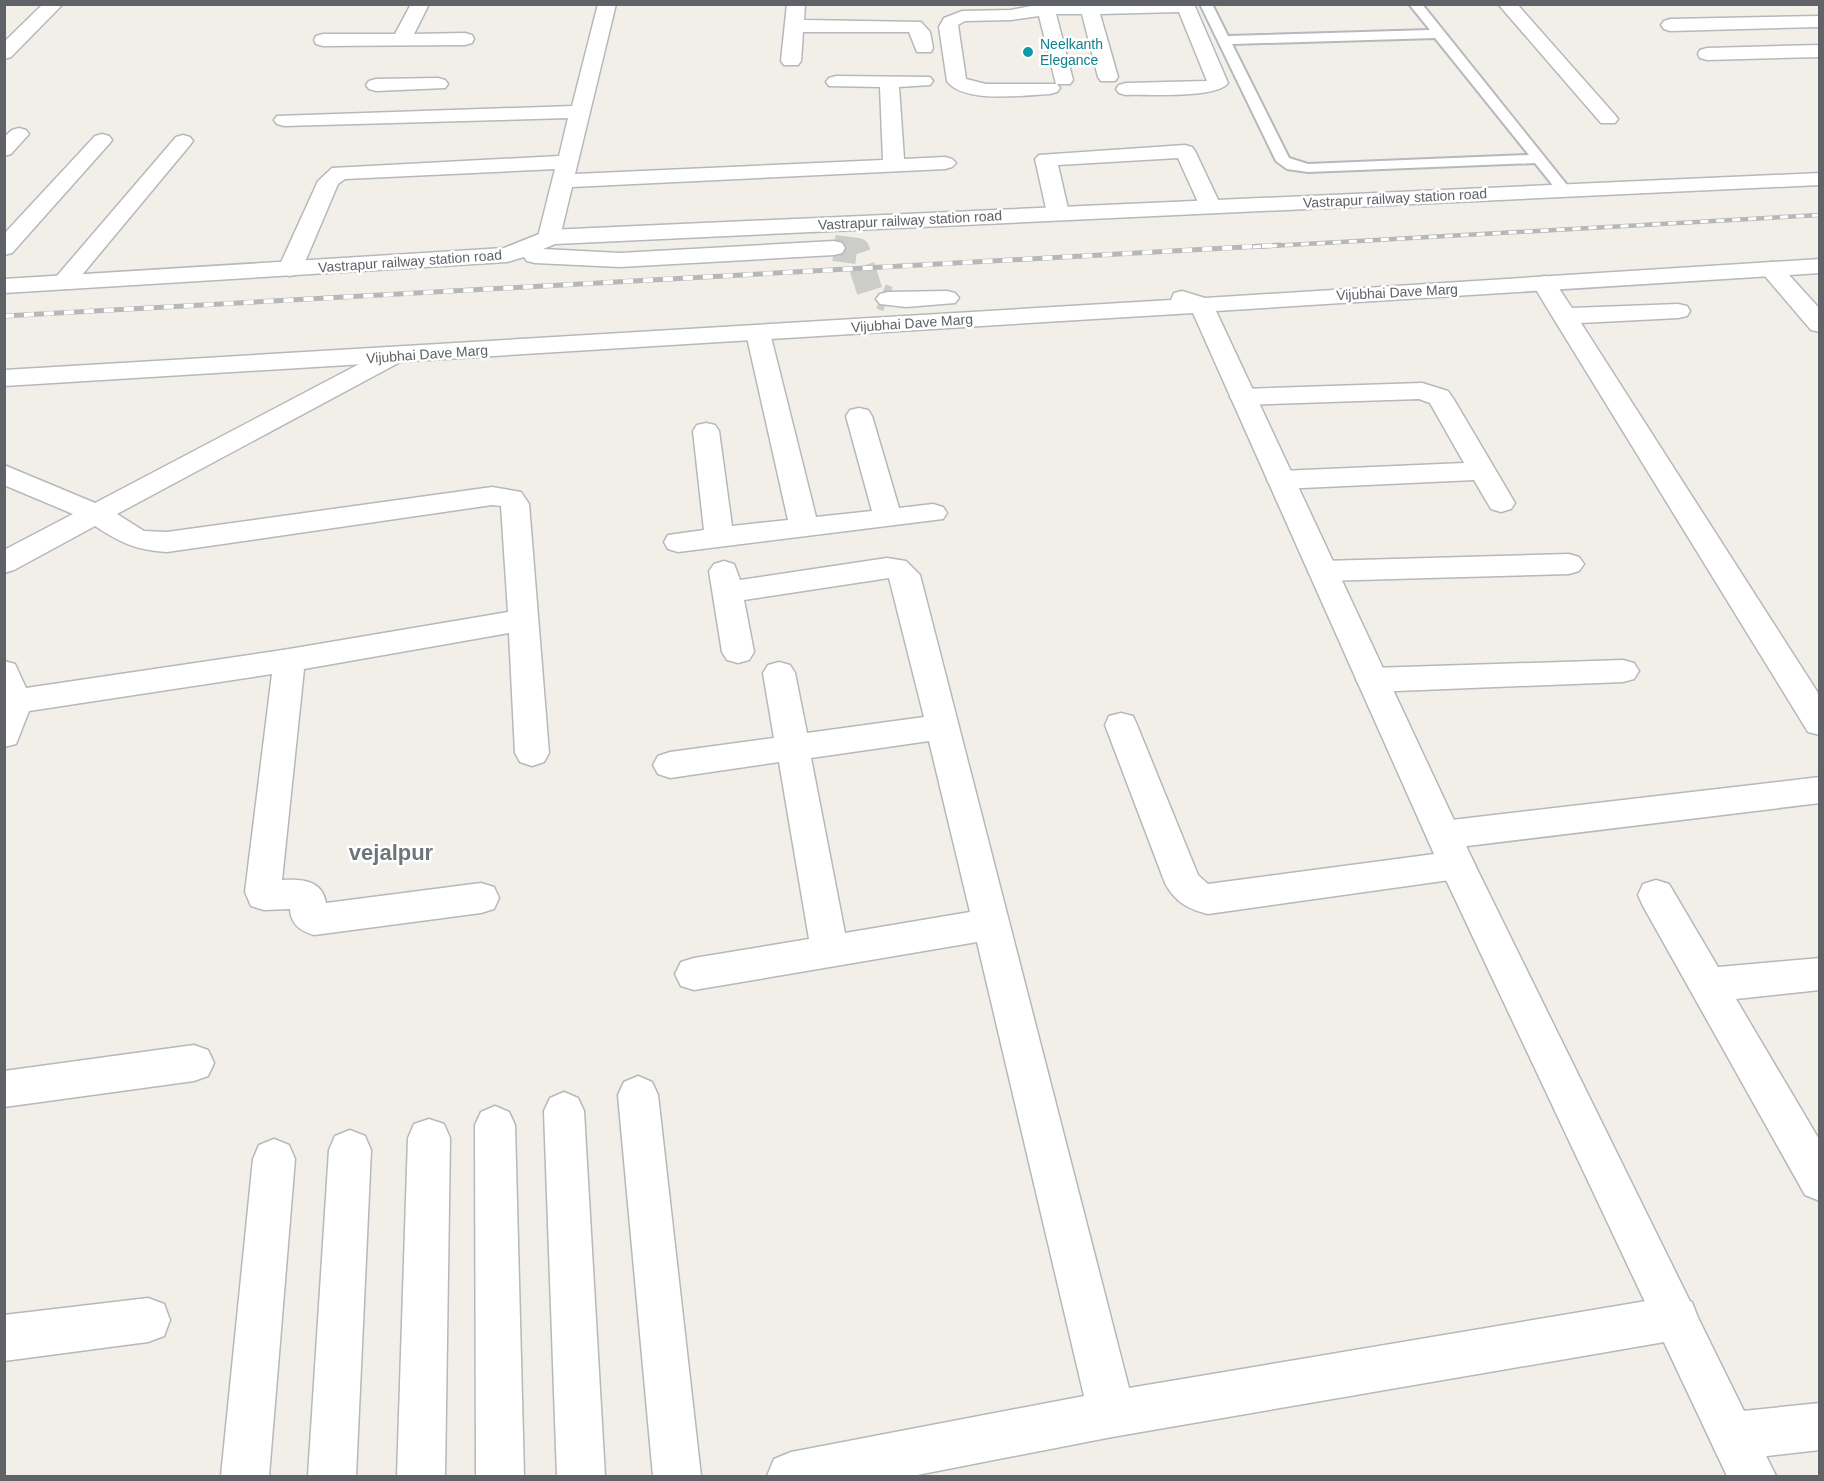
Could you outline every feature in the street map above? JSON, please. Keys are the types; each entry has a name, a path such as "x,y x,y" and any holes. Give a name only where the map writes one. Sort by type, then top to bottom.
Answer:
{"street":[{"path":"4,53 54,4"},
{"path":"402,39 420,4"},
{"path":"549,237 607,4"},
{"path":"791,61 796,4"},
{"path":"1507,4 1608,119"},
{"path":"1798,4 1817,21"},
{"path":"1046,9 1057,84 976,89 963,87 957,81 948,27 950,22 962,16 1011,15 1046,9 1084,7 1186,6 1218,83 1212,87 1126,89"},
{"path":"1084,7 1108,77"},
{"path":"1671,25 1817,21"},
{"path":"1740,23 1773,52"},
{"path":"794,26 914,26 921,32 924,48"},
{"path":"322,40 465,39"},
{"path":"1707,54 1820,51"},
{"path":"362,118 380,76 441,75 425,116"},
{"path":"889,81 894,165"},
{"path":"836,82 923,81"},
{"path":"284,120 580,112"},
{"path":"4,150 19,134"},
{"path":"4,248 102,140"},
{"path":"64,282 183,141"},
{"path":"1058,213 1046,159 1185,151 1210,206"},
{"path":"290,269 329,180 340,173 945,163"},
{"name":"Vastrapur railway station road","path":"4,286 507,255 542,242 549,237 1820,178"},
{"path":"507,255 620,260 834,248"},
{"name":"Vijubhai Dave Marg","path":"4,378 393,356 1820,266"},
{"path":"1771,269 1820,325"},
{"path":"1544,284 1820,723"},
{"path":"888,298 906,300 1152,288 1201,304 1450,850 1743,1456 1820,1426"},
{"path":"1564,316 1678,311"},
{"path":"758,333 804,528"},
{"path":"5,562 393,356"},
{"path":"1243,397 1422,391 1432,393 1444,404 1501,504"},
{"path":"859,416 888,518"},
{"path":"706,431 719,537"},
{"path":"1281,480 1482,471"},
{"path":"4,474 96,514 133,539 145,542 167,542 504,496 511,498 515,504 532,753"},
{"path":"678,542 933,513"},
{"path":"1323,571 1569,564"},
{"path":"738,652 726,581 887,568 902,571 943,727 1112,1413"},
{"path":"16,701 289,660 523,620"},
{"path":"289,660 264,895 302,894 308,900 308,914 314,920 482,897"},
{"path":"1372,680 1623,671"},
{"path":"4,672 16,701 4,735"},
{"path":"779,673 831,951"},
{"path":"1121,725 1183,883 1191,893 1208,899 1450,850 1820,790"},
{"path":"670,765 943,727"},
{"path":"1656,895 1707,985 1806,1135 1820,1181"},
{"path":"694,974 992,924"},
{"path":"1707,985 1820,974"},
{"path":"4,1089 194,1063"},
{"path":"638,1095 677,1476"},
{"path":"564,1111 581,1476"},
{"path":"495,1125 500,1476"},
{"path":"421,1476 429,1138"},
{"path":"332,1476 350,1150"},
{"path":"245,1476 274,1159"},
{"path":"791,1476 1112,1413 1676,1318"},
{"path":"4,1338 148,1320"}],"lane":[{"path":"1206,4 1283,160 1293,166 1308,168 1539,159"},
{"path":"1415,4 1564,190"},
{"path":"1223,40 1438,34"}],"tunnel":[{"path":"834,248 857,251 870,292 888,299"}],"railway":[{"path":"1253,247 1820,215"},
{"path":"4,316 1280,245"}],"place":[{"name":"Neelkanth Elegance","path":"1028,52"}],"district":[{"name":"vejalpur","path":"391,852"}]}
